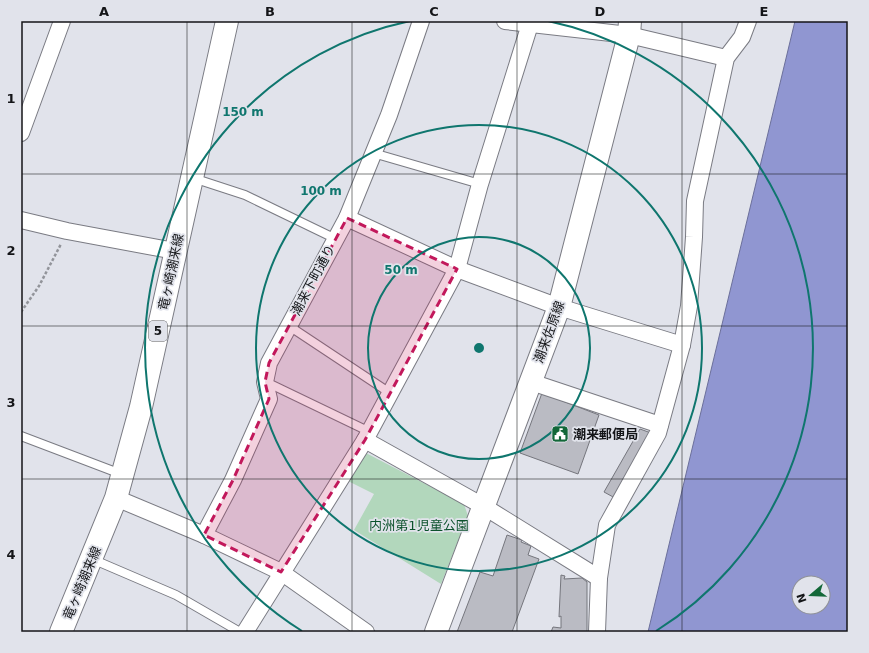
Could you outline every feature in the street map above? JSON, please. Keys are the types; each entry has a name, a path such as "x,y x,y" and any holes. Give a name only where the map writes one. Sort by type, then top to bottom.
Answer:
{"main road":[{"name":"竜ヶ崎潮来線","path":"61,632 116,498 141,407 191,177 227,21"},
{"name":"潮来佐原線","path":"436,632 559,307 629,28"}],"street":[{"path":"21,134 62,21"},
{"name":"潮来下町通り","path":"204,535 233,480 269,399 265,382 269,363 347,218 389,115 421,21"},
{"path":"505,21 629,28 726,58"},
{"path":"597,632 599,578 607,525 658,433 682,345 689,306 694,237 694,201 726,58 742,37 748,21"},
{"path":"245,632 367,436 457,270 480,184 531,23"},
{"path":"347,218 457,270 559,307 682,345"},
{"path":"21,220 67,231 175,251"},
{"path":"531,382 660,425"},
{"path":"367,436 599,578"},
{"path":"116,498 204,535 281,572 366,632"}],"lane":[{"path":"373,154 480,184"},
{"path":"191,177 245,194 336,239"},
{"path":"289,326 390,393"},
{"path":"265,382 367,436"},
{"path":"21,436 122,474"},
{"path":"92,559 176,595 240,632"}],"path":[{"path":"21,312 39,286 67,231"}],"highlighted area":[{"path":"347,218 457,269 365,440 281,572 204,535 233,480 269,399 265,382 269,363"}],"green space":[{"name":"内洲第1児童公園","path":"364,452 464,504 468,516 441,584 354,530 374,494 348,481"}],"water":[{"path":"795,21 848,21 848,632 648,632"}],"building":[{"path":"542,393 599,415 578,474 520,453"},
{"path":"640,429 651,433 615,498 604,492"},
{"path":"507,535 522,540 521,542 531,546 528,555 539,559 512,632 457,632 480,572 493,576"},
{"path":"561,575 565,576 564,579 582,578 587,582 587,632 551,632 553,627 561,628 561,616 559,617"}],"place":[{"name":"潮来郵便局","path":"560,434"}]}
